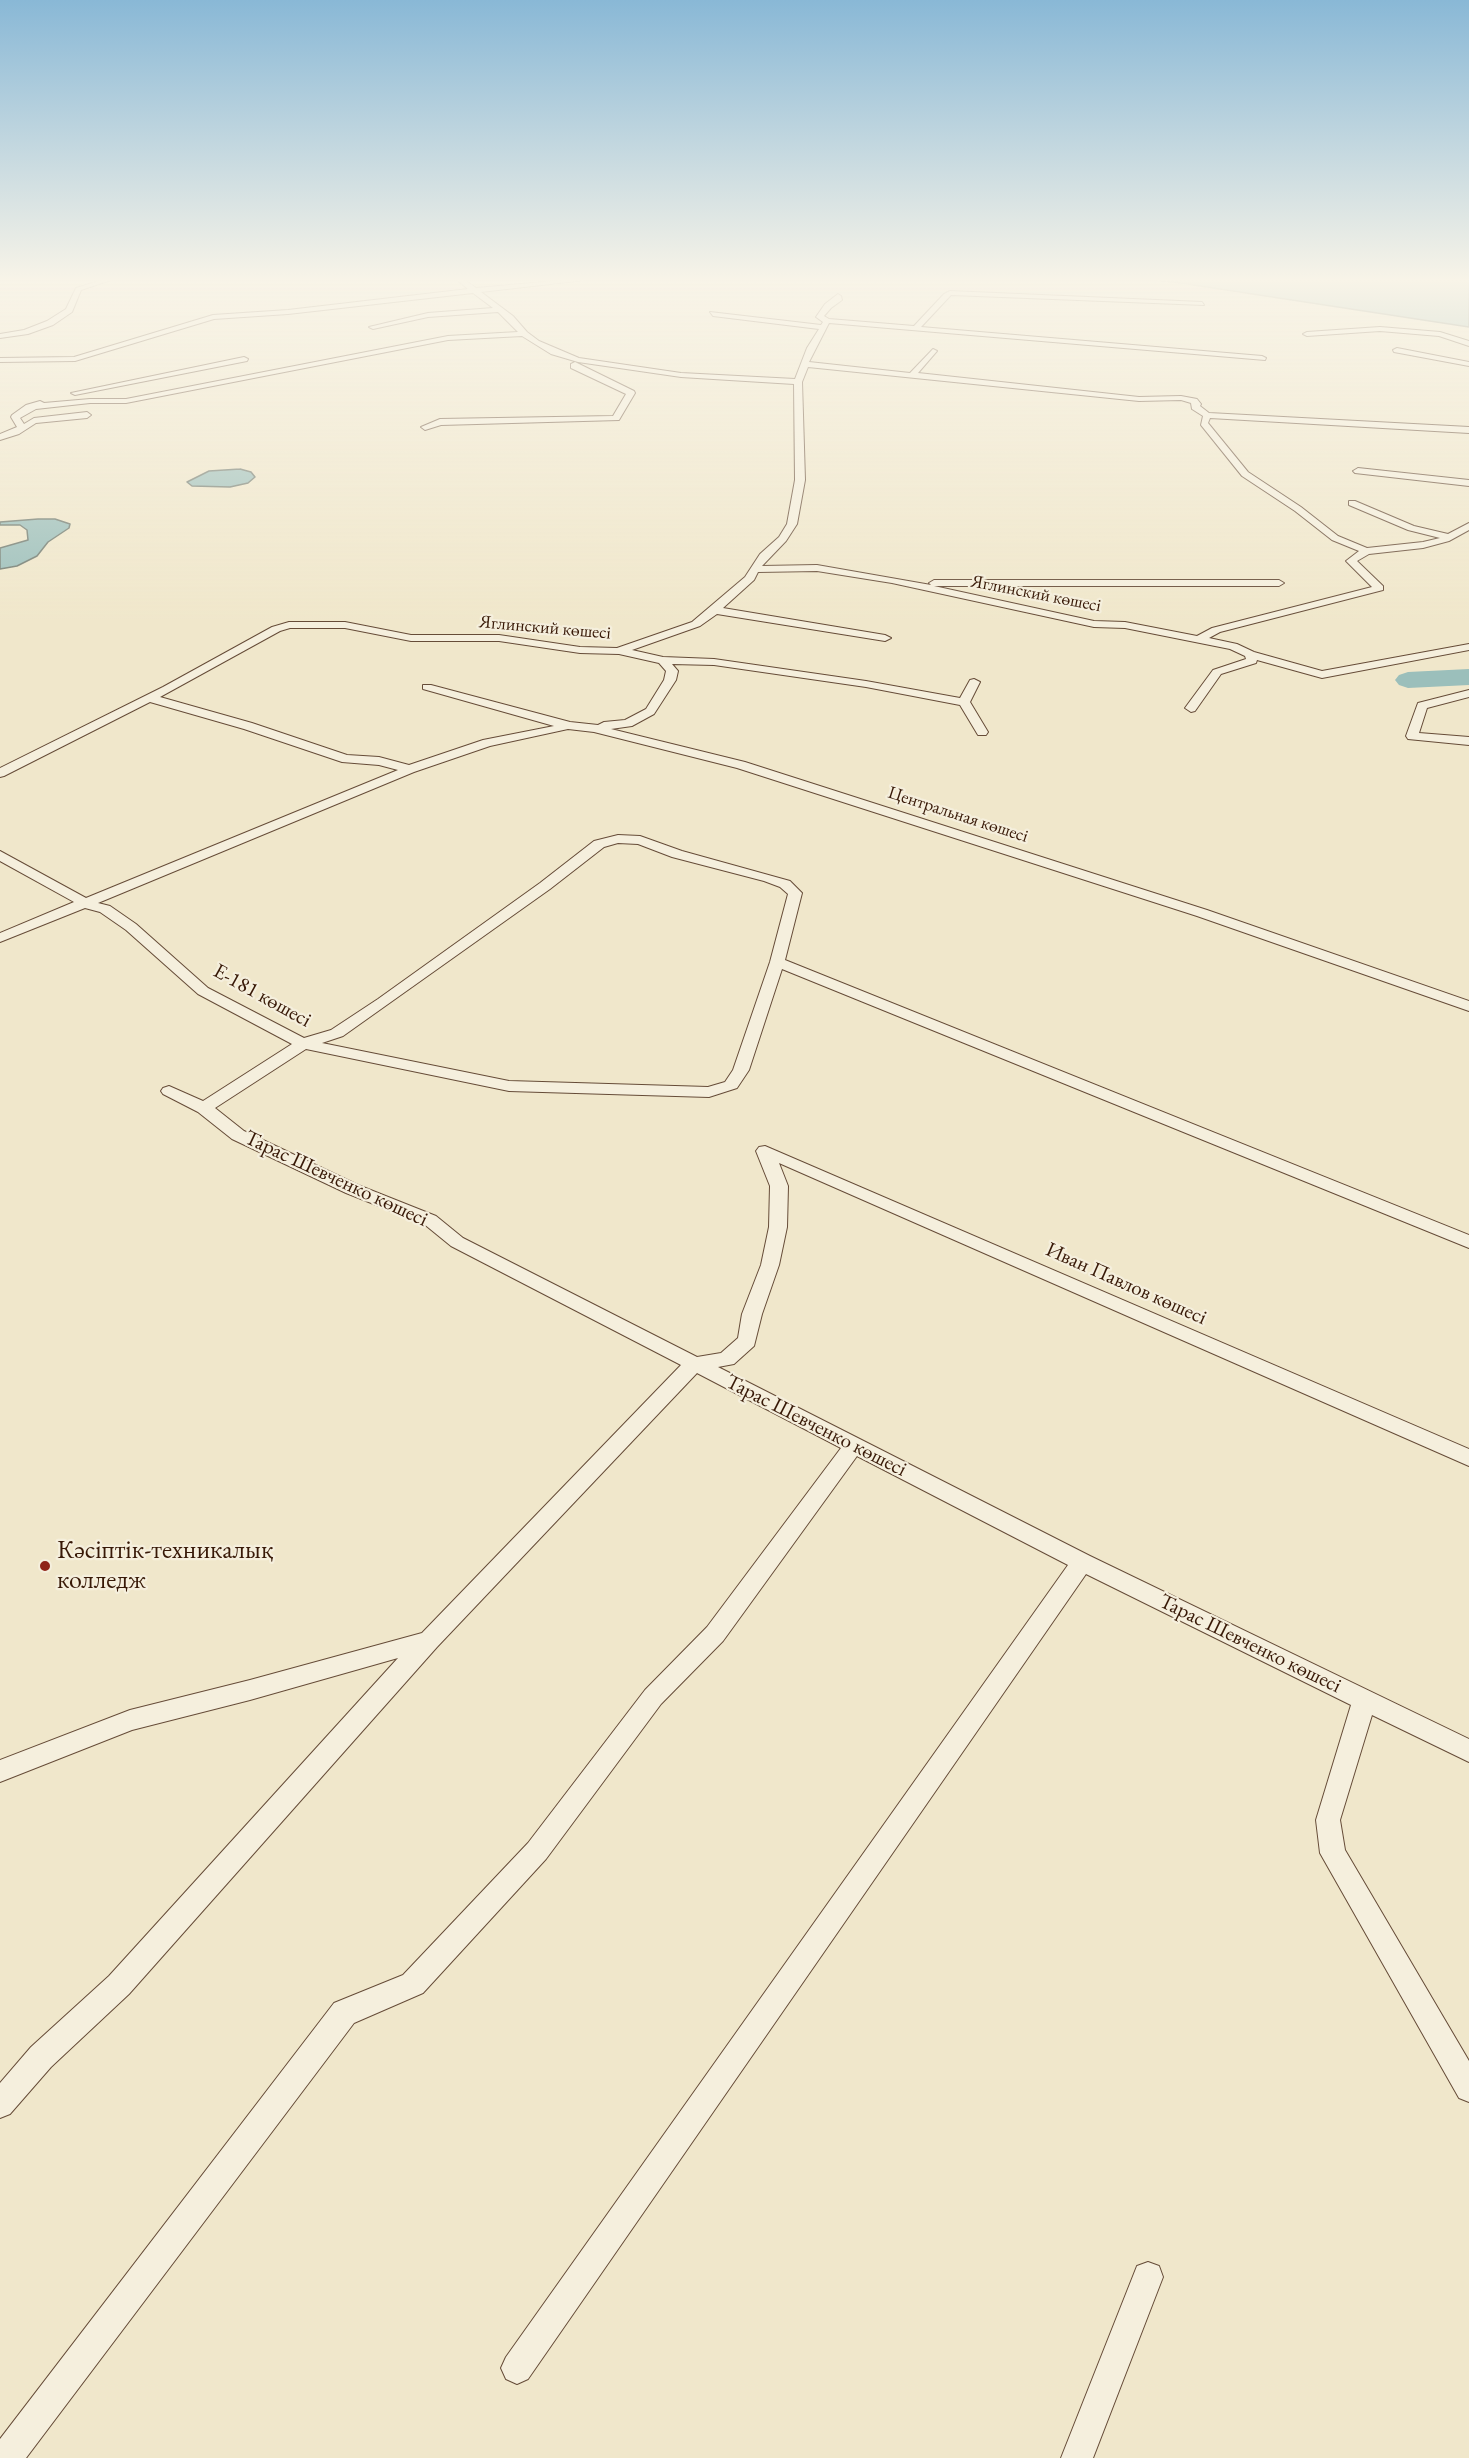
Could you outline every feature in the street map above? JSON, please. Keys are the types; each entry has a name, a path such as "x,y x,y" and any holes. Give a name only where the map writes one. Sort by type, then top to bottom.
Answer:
{"street":[{"path":"22,428 15,417 29,407 75,393"},
{"path":"29,407 90,401 126,401 168,393"},
{"path":"425,427 446,422 616,418 630,393"},
{"path":"754,569 783,539 792,524 800,480 798,393"},
{"path":"1079,393 1139,399 1194,400 1197,404 1195,407 1206,415 1469,430"},
{"path":"0,437 34,422 87,415"},
{"path":"1206,415 1204,423 1245,474 1298,509 1335,538 1366,551"},
{"path":"1358,471 1469,483"},
{"path":"1352,503 1411,528 1449,537"},
{"path":"1198,640 1216,630 1379,588 1351,561 1366,551 1423,545 1466,530"},
{"name":"Яглинский көшесі","path":"0,773 149,698 276,629 289,625 345,625 411,638 499,638 580,650 618,651 696,624 750,578 754,569 817,568 908,584 1094,624 1125,625 1233,646 1250,654 1322,675 1469,647"},
{"path":"908,584 1279,583"},
{"path":"715,610 885,638"},
{"path":"618,651 663,660 714,662 866,684 964,702 982,732"},
{"path":"1191,708 1217,672 1252,661 1250,654"},
{"path":"594,728 628,723 650,711 670,680 672,671 663,660"},
{"path":"964,702 974,682"},
{"name":"Центральная көшесі","path":"427,687 569,726 594,728 741,765 1202,913 1469,1006"},
{"path":"1469,693 1422,706 1412,736 1469,741"},
{"path":"149,698 248,726 346,759 379,761 410,769"},
{"path":"0,938 410,769 487,743 569,726"},
{"name":"Е-181 көшесі","path":"0,855 87,904 105,909 130,927 203,991 303,1044 371,1060 509,1086 709,1092 731,1085 741,1070 777,962 795,893 785,884 677,854 640,840 618,839 599,844 545,886 337,1033 303,1044"},
{"path":"777,962 1469,1242"},
{"path":"204,1108 303,1044"},
{"name":"Тарас Шевченко көшесі","path":"169,1092 204,1108 238,1135 352,1189 430,1220 457,1242 694,1364 1082,1562 1469,1751"},
{"name":"Иван Павлов көшесі","path":"694,1364 727,1359 747,1341 752,1314 770,1265 778,1227 779,1186 765,1151 1469,1458"},
{"path":"0,2104 41,2057 119,1985 429,1640 694,1364"},
{"path":"6,2458 344,2013 413,1984 537,1851 653,1697 715,1634 854,1445"},
{"path":"517,2367 1082,1562"},
{"path":"0,1771 130,1720 250,1690 429,1640"},
{"path":"1364,1701 1328,1820 1334,1852 1469,2088"},
{"path":"1077,2458 1148,2277"}],"water":[{"path":"240,469 251,472 255,477 248,483 230,487 192,486 187,482 209,471"},
{"path":"55,519 70,524 69,528 48,542 37,556 17,566 0,569 0,548 28,540 27,530 20,525 0,525 0,522"}],"waterway":[{"path":"1408,680 1469,677"}],"place":[{"name":"Кәсіптік-техникалық колледж","path":"45,1566"}]}
